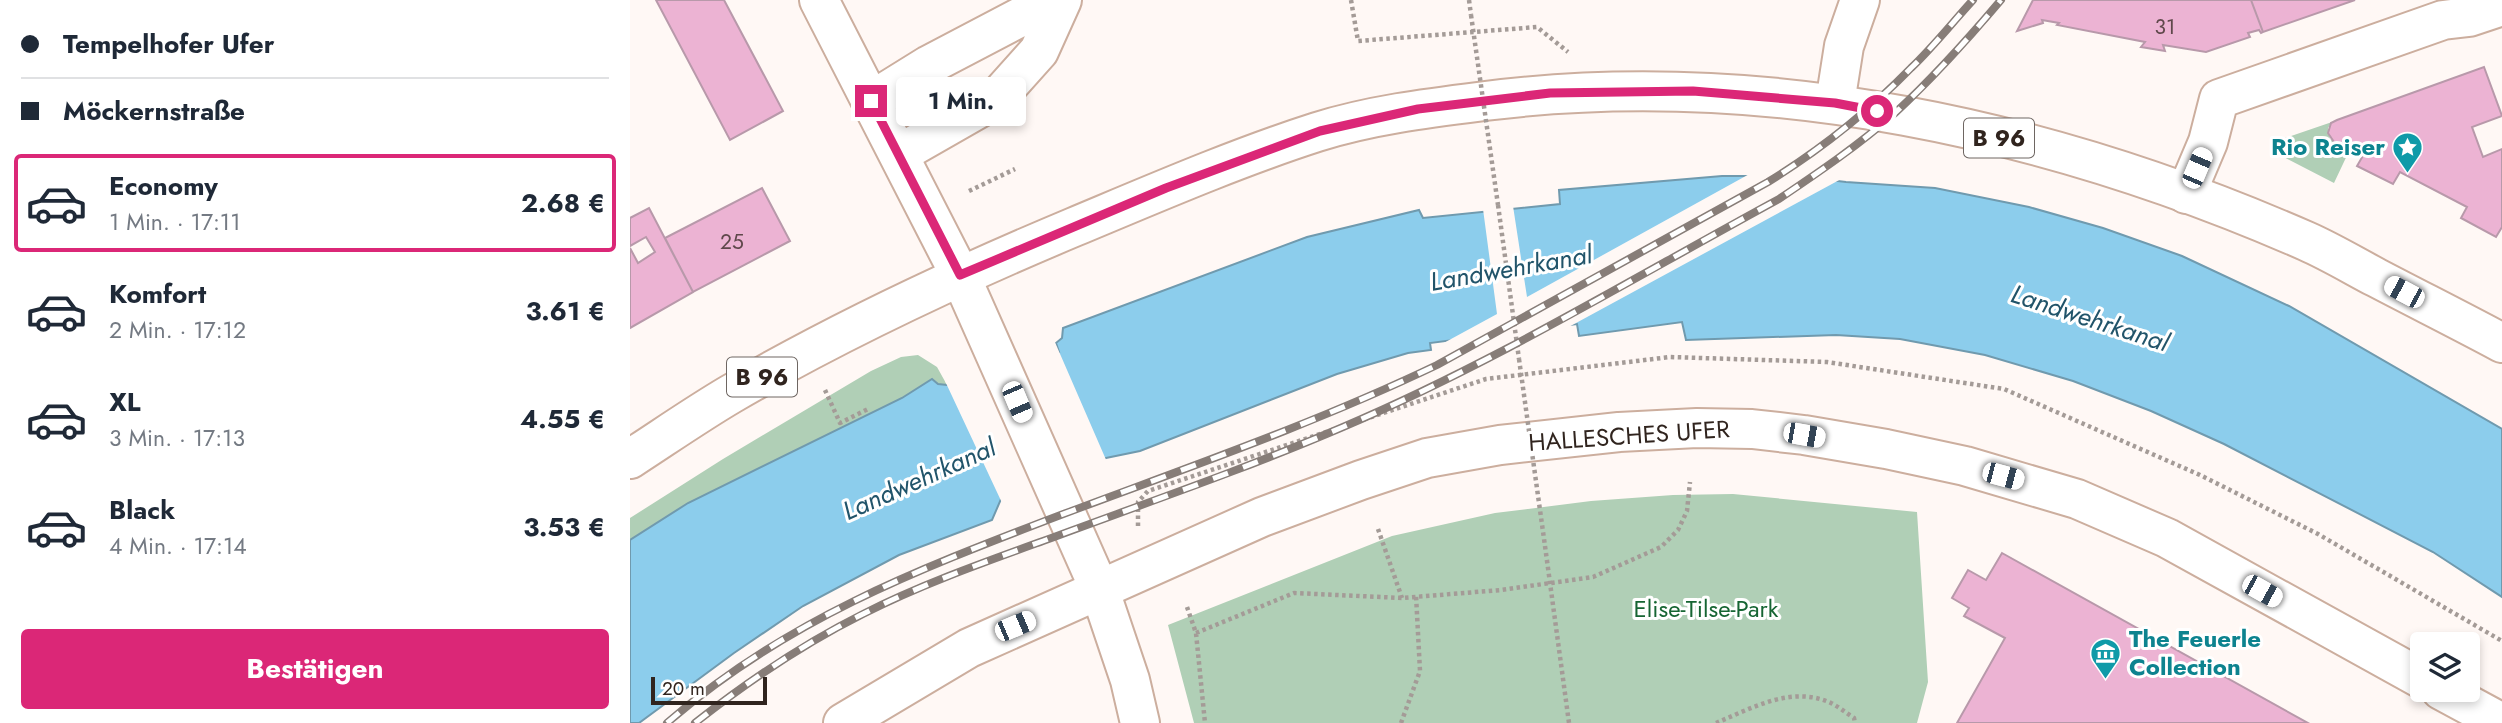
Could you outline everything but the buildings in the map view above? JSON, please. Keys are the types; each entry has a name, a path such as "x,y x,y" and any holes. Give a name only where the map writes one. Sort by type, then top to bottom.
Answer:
{"main road":[{"path":"819,0 960,275 991,343 1099,588 1130,680 1140,723"},
{"path":"871,101 929,65 1053,0"},
{"path":"899,154 997,98 1039,51 1062,0"},
{"path":"1835,103 1844,46 1860,0"},
{"path":"2186,194 2208,142 2219,99 2443,20 2469,17 2502,6"},
{"name":"B 96","path":"630,459 728,395 832,339 960,275 1166,188 1320,131 1418,109 1550,93 1693,91 1835,103 1960,128 2086,159 2186,194 2309,243 2502,343"},
{"name":"HALLESCHES UFER","path":"844,723 969,648 1262,517 1361,480 1427,458 1500,445 1619,432 1697,428 1752,429 1818,437 1965,466 2077,499 2167,538 2410,672"},
{"path":"2463,702 2502,723"}],"path":[{"path":"1351,0 1358,41 1537,27 1568,52"},
{"path":"1469,0 1569,723"},
{"path":"969,191 1015,169"},
{"path":"825,390 840,423 870,408"},
{"path":"1196,633 1294,593 1402,598 1549,585 1593,577 1661,547 1678,530 1687,511 1690,482"},
{"path":"1378,529 1402,598"},
{"path":"1401,723 1420,671 1416,595"},
{"path":"1187,607 1196,633 1205,723"},
{"path":"1716,723 1772,699 1801,696 1829,702 1854,718 1855,723"}],"green space":[{"path":"2332,122 2328,128 2330,139 2351,147 2334,183 2276,153 2282,139"},
{"path":"918,355 937,367 947,385 938,384 932,379 902,398 688,503 630,540 630,518 871,371 901,357"},
{"name":"Elise-Tilse-Park","path":"1733,494 1917,512 1928,682 1917,723 1194,723 1168,625 1392,536 1495,513 1591,501"}],"water":[{"name":"Landwehrkanal","path":"1722,176 1796,176 1935,188 2029,207 2103,228 2182,256 2289,306 2502,429 2502,597 2433,552 2224,444 2151,411 2073,381 1985,355 1900,339 1836,335 1686,340 1682,322 1579,336 1577,324 1430,343 1431,350 1408,353 1337,374 1140,451 1106,458 1001,499 992,520 899,555 803,606 639,723 630,723 630,540 688,503 902,398 932,379 938,384 947,385 1059,352 1056,343 1062,338 1063,328 1307,237 1419,210 1423,218 1560,204 1559,190"}],"pier":[{"path":"1753,172 1843,178 1565,329 1440,345 1497,314 1483,209 1513,206 1527,297"},
{"path":"1054,340 1107,462 1004,502 1003,505 945,381 1055,350 1052,343"}],"railway":[{"path":"667,723 758,655 853,602 953,557 1249,445 1344,407 1437,365 1768,182 1825,143 1878,100 1927,52 1973,0"},
{"path":"695,723 755,678 797,651 885,603 952,575 1231,472 1343,427 1455,375 1618,289 1779,199 1853,147 1923,86 2001,0"}],"place":[{"name":"Rio Reiser","path":"2408,174"},
{"name":"The Feuerle Collection","path":"2106,680"}],"route":[{"path":"871,101 960,275 1166,188 1320,131 1418,109 1550,93 1693,91 1835,103 1877,111"}]}
